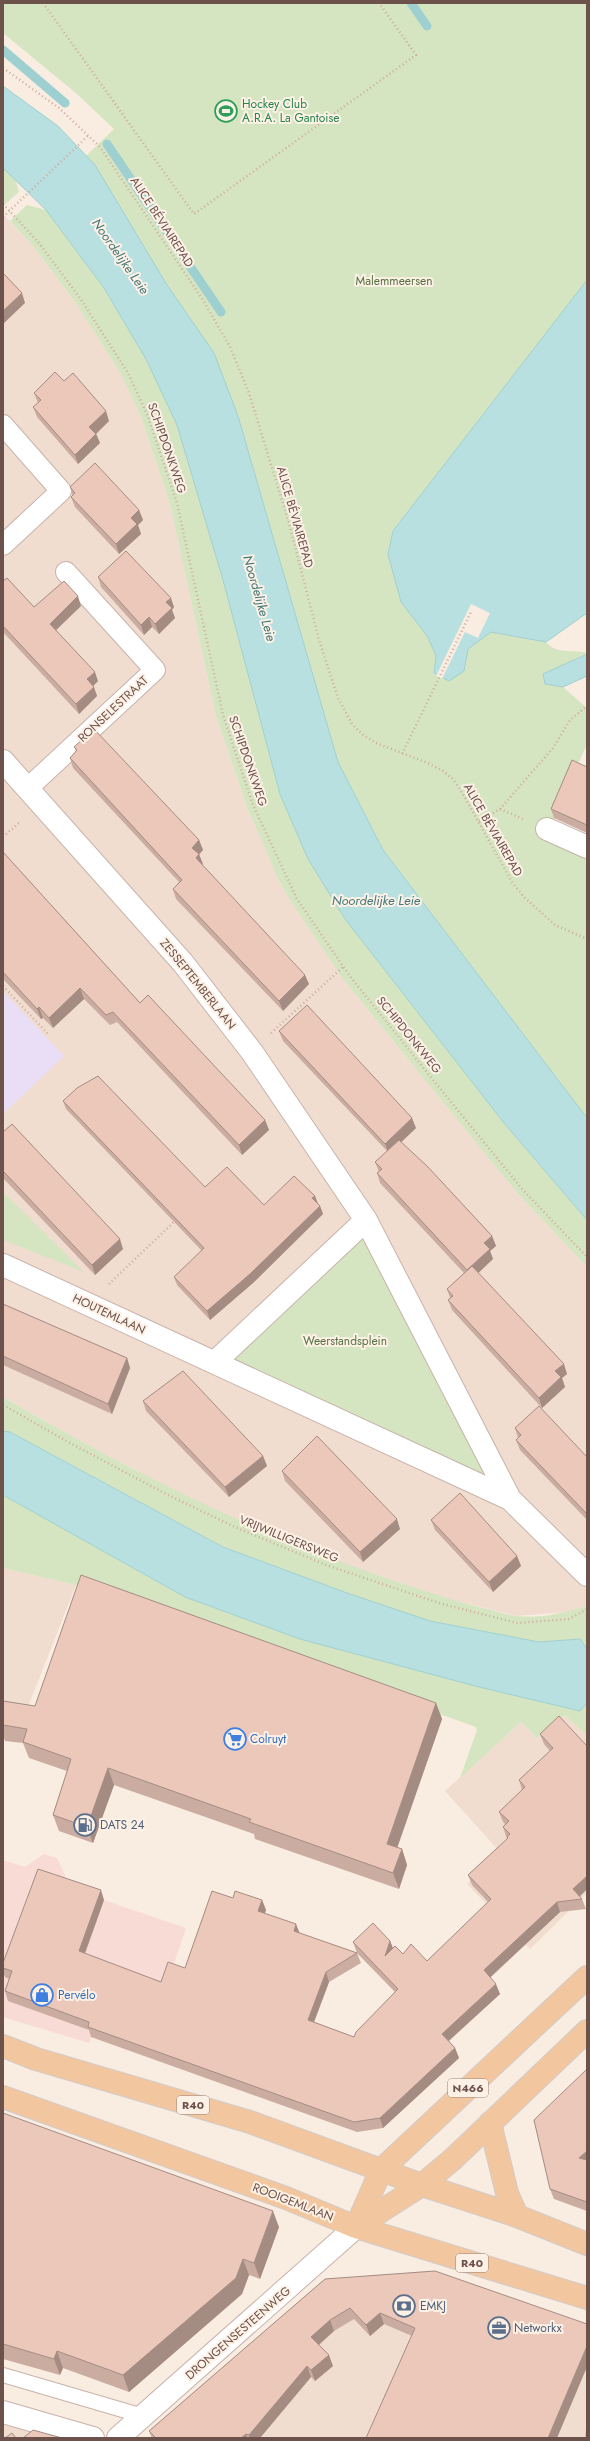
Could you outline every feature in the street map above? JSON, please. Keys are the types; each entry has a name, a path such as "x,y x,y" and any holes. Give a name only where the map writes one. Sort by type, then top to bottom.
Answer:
{"main road":[{"name":"DRONGENSESTEENWEG","path":"356,2227 382,2170 587,1977"},
{"name":"DRONGENSESTEENWEG","path":"356,2227 422,2185 587,2031"},
{"name":"R40","path":"3,2046 36,2059 250,2122 422,2185 517,2216 587,2244"},
{"name":"ROOIGEMLAAN","path":"3,2097 286,2198 356,2227 587,2298"},
{"path":"490,2123 507,2193 517,2216"}],"street":[{"path":"3,425 61,491 3,544"},
{"name":"RONSELESTRAAT","path":"28,788 154,670 66,572"},
{"name":"ZESSEPTEMBERLAAN","path":"5,761 183,962 252,1052 366,1220"},
{"path":"547,829 587,847"},
{"path":"510,1499 215,1362 366,1220 510,1499 587,1575"},
{"name":"HOUTEMLAAN","path":"3,1265 215,1362"},
{"name":"DRONGENSESTEENWEG","path":"118,2438 356,2227"},
{"path":"3,2412 93,2438"}],"lane":[{"path":"3,2375 143,2416"}],"path":[{"path":"43,3 194,214 416,55 379,3"},
{"name":"ALICE BÉVIAIREPAD","path":"3,68 60,108 89,135 111,161 203,300 241,370 289,523 319,640 338,698 345,713 362,734 402,754 443,771 460,790 479,821 512,882 524,897 555,925 587,939"},
{"path":"3,217 89,135"},
{"name":"SCHIPDONKWEG","path":"3,204 39,243 80,298 128,372 147,414 177,503 222,715 238,763 284,876 296,899 343,967 523,1190 587,1258"},
{"path":"402,754 472,610"},
{"path":"479,821 500,809 553,748 570,720 587,706"},
{"path":"252,1052 343,967"},
{"path":"3,986 49,1035"},
{"path":"88,1304 182,1214"},
{"name":"VRIJWILLIGERSWEG","path":"3,1404 70,1443 168,1495 235,1527 326,1565 439,1603 516,1623 569,1619 587,1609"}],"shaded area":[{"path":"3,214 34,247 75,302 122,376 141,417 170,504 216,716 247,807 278,879 291,902 343,979 518,1194 587,1267 587,1604 585,1606 567,1612 517,1616 441,1597 328,1558 238,1521 171,1489 73,1437 3,1397"},
{"path":"3,991 64,1056 3,1114"},
{"path":"3,1568 76,1585 24,1717 3,1714"},
{"path":"565,1715 587,1736 587,1893 530,1949 467,1884 500,1852 445,1791 521,1722 537,1738"},
{"path":"44,1854 57,1858 71,1889 186,1928 166,1987 115,1969 89,2043 3,2017 3,1860 25,1867"},
{"path":"329,2290 587,2326 587,2438 158,2438"},
{"path":"3,2420 57,2438 3,2438"}],"green space":[{"name":"Malemmeersen","path":"3,3 587,3 587,280 393,531 388,554 401,602 428,637 436,656 434,673 449,680 464,671 468,649 491,632 546,642 555,649 587,653 563,665 545,684 563,687 587,708 587,744 546,837 587,857 587,1118 383,850 338,762 238,416 214,353 167,285 95,165 86,156 114,129 77,94 3,33"},
{"path":"3,168 15,179 19,192 3,206"},
{"path":"27,205 46,210 104,288 146,359 177,425 223,580 280,794 345,919 504,1123 587,1220 587,1267 518,1194 343,979 291,902 278,879 247,807 216,716 170,504 141,417 122,376 75,302 34,247 10,221"},
{"path":"3,1192 84,1272 3,1240"},
{"name":"Weerstandsplein","path":"366,1220 510,1499 215,1362"},
{"path":"3,1397 98,1450 193,1499 290,1542 341,1562 437,1595 513,1615 525,1617 542,1616 569,1611 585,1606 587,1608 587,1649 580,1639 539,1642 430,1621 347,1593 224,1547 10,1432 3,1431"},
{"path":"3,1495 185,1597 300,1639 479,1687 580,1711 587,1703 587,1736 565,1715 537,1738 521,1722 460,1778 477,1730 476,1727 76,1585 3,1568"}],"water":[{"name":"Noordelijke Leie","path":"3,86 58,126 95,165 167,285 214,353 238,416 338,762 383,850 587,1118 587,1220 504,1123 345,919 308,859 280,794 223,580 177,425 146,359 104,288 46,210 3,168"},
{"path":"587,280 587,613 546,642 491,632 468,649 464,671 449,681 434,673 436,656 428,637 401,602 388,554 393,531"},
{"path":"587,654 587,676 563,687 545,684 543,674"},
{"path":"3,1431 10,1432 223,1547 347,1593 430,1621 539,1642 580,1639 587,1649 587,1703 580,1711 479,1687 300,1639 185,1597 3,1495"}],"pier":[{"path":"471,604 490,613 478,638 465,632 442,679 436,676"}],"building":[{"path":"3,273 22,293 3,311"},
{"path":"55,372 64,381 73,373 106,411 89,427 96,434 75,455 33,407 41,400 34,393"},
{"path":"95,463 139,510 131,518 137,524 116,544 71,497 75,493 70,487"},
{"path":"126,551 171,598 166,602 172,608 155,624 149,617 141,625 98,577"},
{"path":"7,578 34,607 64,581 78,596 50,624 95,672 87,679 94,687 76,704 3,626 3,581"},
{"path":"94,729 199,840 192,848 199,854 196,858 305,975 279,1001 173,889 182,880 70,758 77,750 74,747"},
{"path":"572,760 587,767 587,825 551,809"},
{"path":"3,852 140,1003 148,995 265,1120 239,1145 113,1012 106,1015 80,988 49,1018 39,1007 37,1009 3,972"},
{"path":"307,1005 412,1118 385,1144 279,1031"},
{"path":"98,1076 205,1187 227,1167 264,1205 294,1176 315,1196 312,1198 320,1206 250,1274 207,1311 174,1277 204,1248 63,1101 77,1088"},
{"path":"12,1124 120,1239 92,1265 3,1171 3,1132"},
{"path":"399,1140 428,1167 492,1236 484,1243 490,1249 467,1270 377,1173 382,1169 375,1162"},
{"path":"472,1266 564,1364 555,1371 561,1377 539,1398 448,1300 453,1296 447,1289"},
{"path":"3,1304 127,1358 108,1404 3,1356"},
{"path":"183,1371 263,1456 225,1487 143,1401"},
{"path":"539,1406 587,1457 587,1514 516,1440 521,1435 515,1428"},
{"path":"317,1436 397,1519 360,1552 282,1471"},
{"path":"460,1493 517,1556 489,1582 431,1520"},
{"name":"Colruyt","path":"81,1575 436,1703 387,1844 402,1849 393,1873 249,1822 251,1819 108,1768 87,1827 53,1815 71,1759 23,1742 27,1729 3,1725 3,1701 35,1706"},
{"path":"559,1716 587,1746 587,1876 573,1889 582,1899 557,1902 484,1970 496,1984 442,2034 455,2048 380,2118 354,2122 88,2027 89,2022 5,1991 12,1971 3,1968 3,1963 38,1869 101,1890 79,1951 161,1982 168,1962 185,1968 212,1891 233,1898 235,1891 262,1900 258,1911 296,1924 294,1931 357,1953 326,1972 308,2020 354,2037 356,2032 398,1989 353,1942 373,1923 390,1941 385,1956 395,1946 403,1954 411,1944 427,1961 491,1899 468,1875 508,1838 507,1837 510,1834 503,1827 509,1821 499,1812 525,1787 519,1780 553,1748 540,1734"},
{"path":"587,2069 587,2151 579,2158 587,2160 587,2202 550,2189 534,2120"},
{"path":"3,2113 273,2211 254,2263 243,2259 236,2278 123,2375 57,2351 54,2359 3,2344"},
{"path":"435,2271 587,2324 587,2346 548,2438 366,2438 415,2328 380,2313 366,2325 350,2308 330,2320 311,2337 329,2355 311,2370 307,2366 249,2435 246,2434 241,2438 156,2438 149,2431 325,2279"},
{"path":"33,2430 62,2438 23,2438"},
{"path":"12,2433 16,2438 5,2438"}],"waterway":[{"path":"411,3 427,26"},
{"path":"3,50 65,103"},
{"path":"107,144 221,312"}],"place":[{"name":"Hockey Club A.R.A. La Gantoise","path":"226,111"},
{"name":"Colruyt","path":"235,1739"},
{"name":"DATS 24","path":"85,1825"},
{"name":"Pervélo","path":"42,1995"},
{"name":"EMKJ","path":"404,2306"},
{"name":"Networkx","path":"499,2328"}]}
